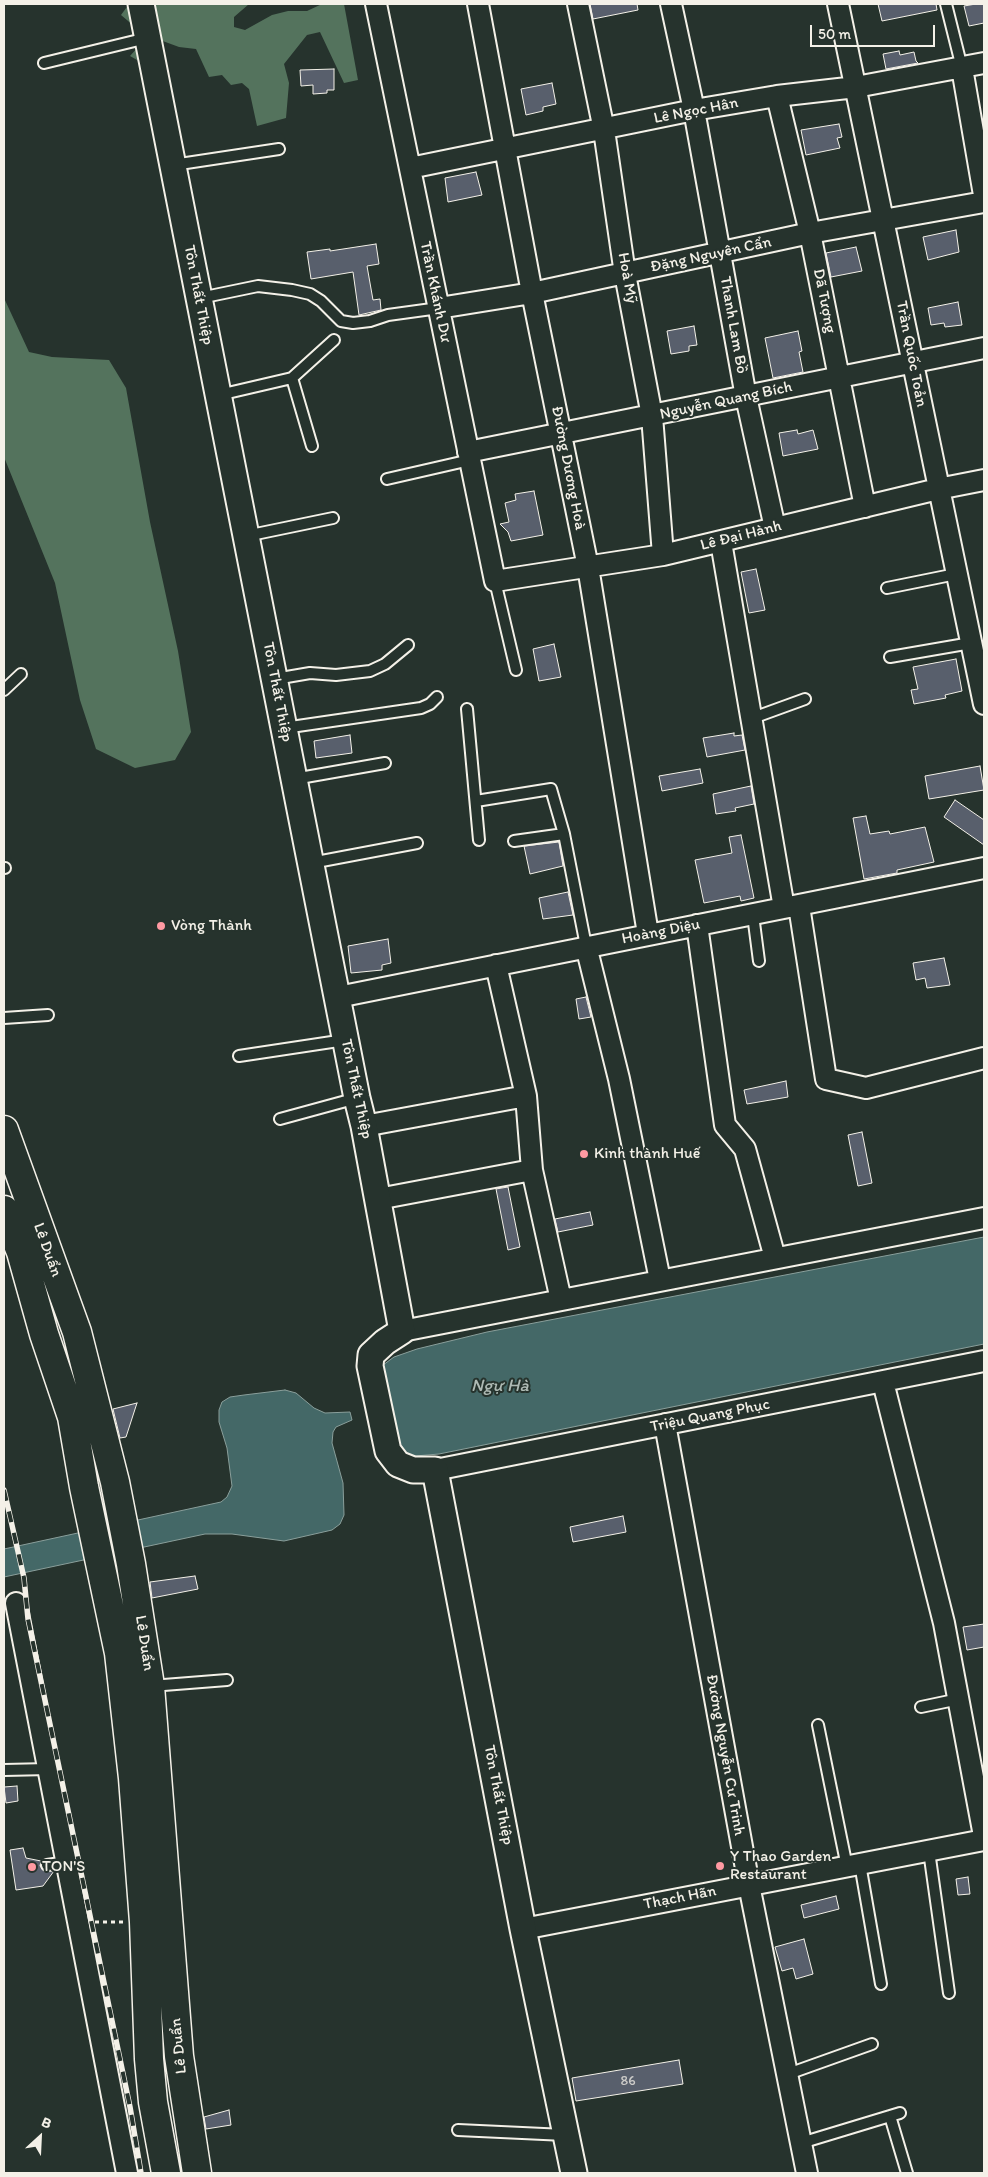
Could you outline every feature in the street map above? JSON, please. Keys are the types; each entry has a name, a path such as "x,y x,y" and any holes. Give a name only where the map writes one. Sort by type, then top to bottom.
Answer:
{"main road":[{"name":"Lê Duẩn","path":"4,1130 77,1332 116,1482 150,1686 179,2056 197,2173"},
{"name":"Lê Duẩn","path":"4,1210 21,1252 44,1334 72,1417 84,1487 119,1653 133,1778 144,1922 149,2059 153,2102 166,2173"},
{"path":"149,2059 179,2056"}],"street":[{"name":"Tôn Thất Thiệp","path":"141,4 245,536 364,1126 402,1331"},
{"name":"Trần Khánh Dư","path":"376,4 494,581"},
{"name":"Đường Dương Hoà","path":"478,4 532,293 588,567 648,934"},
{"name":"Hoà Mỹ","path":"578,4 604,130 625,274 652,416 663,555"},
{"name":"Thanh Lam Bồ","path":"671,4 694,110 746,397 775,528"},
{"name":"Trần Quốc Toản","path":"838,4 956,574 978,642 984,704"},
{"name":"Lê Ngọc Hân","path":"410,168 604,130 694,110 777,96 856,87 962,68 984,62"},
{"path":"962,68 984,195"},
{"name":"Dã Tượng","path":"777,96 810,233 865,507"},
{"name":"Đặng Nguyên Cẩn","path":"439,308 532,293 810,233 984,202"},
{"name":"Nguyễn Quang Bích","path":"469,456 561,433 984,348"},
{"name":"Lê Đại Hành","path":"494,581 663,555 938,489 984,480"},
{"path":"720,542 750,719 792,907 826,1079 866,1088 984,1058"},
{"name":"Hoàng Diệu","path":"338,997 984,868"},
{"path":"697,925 725,1125 745,1149 775,1258"},
{"path":"586,946 619,1079 660,1280"},
{"path":"496,965 526,1096 532,1170 561,1300"},
{"path":"364,1126 526,1096"},
{"path":"378,1199 532,1170"},
{"path":"435,1470 413,1470 398,1464 388,1451 370,1366 371,1355 385,1342 402,1331 984,1218"},
{"name":"Triệu Quang Phục","path":"435,1470 984,1361"},
{"path":"883,1382 935,1584 959,1699 984,1838"},
{"name":"Đường Nguyễn Cư Trinh","path":"665,1424 749,1885 807,2173"},
{"name":"Tôn Thất Thiệp","path":"435,1470 523,1929 574,2173"},
{"path":"16,1603 49,1768 57,1863 127,2173"},
{"name":"Thạch Hãn","path":"523,1929 854,1866 984,1838"}],"lane":[{"path":"946,4 962,68"},
{"path":"44,63 148,38"},
{"path":"173,165 279,149"},
{"path":"199,298 258,286 292,290 310,294 341,321 353,323 370,321 388,315 439,308"},
{"path":"218,395 292,378 334,340"},
{"path":"292,378 312,446"},
{"path":"387,479 469,456"},
{"path":"245,536 333,518"},
{"path":"886,588 956,574"},
{"path":"494,581 516,670"},
{"path":"890,657 978,642"},
{"path":"274,679 310,673 336,675 370,670 385,664 408,646"},
{"path":"4,690 21,674"},
{"path":"284,728 421,708 430,704 437,697"},
{"path":"750,719 805,699"},
{"path":"468,709 479,840"},
{"path":"294,779 385,762"},
{"path":"476,802 551,789 564,834 586,946"},
{"path":"514,841 564,834"},
{"path":"311,863 417,843"},
{"path":"753,915 759,961"},
{"path":"4,1018 48,1015"},
{"path":"239,1056 346,1040"},
{"path":"280,1119 357,1098"},
{"path":"150,1686 227,1680"},
{"path":"921,1707 959,1699"},
{"path":"818,1725 854,1866 881,1984"},
{"path":"4,1770 49,1768"},
{"path":"929,1851 949,1993"},
{"path":"788,2074 872,2044"},
{"path":"801,2143 895,2114 903,2172"},
{"path":"458,2130 565,2135"}],"path":[{"path":"93,1922 144,1922"}],"green space":[{"path":"129,4 249,4 234,17 234,27 245,30 272,15 288,11 307,11 322,4 344,4 358,80 344,83 320,32 307,35 284,64 289,83 286,118 257,126 249,89 242,83 231,85 222,75 209,77 196,49 179,47 160,40 144,64 130,56 147,37 121,15"},
{"path":"4,298 29,352 52,357 109,360 126,388 150,522 178,651 191,732 175,760 135,768 96,749 80,700 55,583 4,457"}],"water":[{"name":"Ngự Hà","path":"984,1237 984,1344 439,1454 403,1457 394,1447 381,1376 383,1365 394,1357 417,1349 487,1332"},
{"path":"285,1390 296,1393 314,1408 325,1413 350,1412 352,1420 336,1427 333,1432 332,1443 343,1483 344,1515 340,1524 332,1530 284,1541 232,1534 205,1534 4,1577 4,1549 221,1502 227,1497 232,1486 227,1448 219,1422 219,1410 222,1402 230,1397"}],"building":[{"path":"590,4 637,4 638,10 593,19"},
{"path":"878,4 936,4 937,10 882,21"},
{"path":"984,4 984,23 969,26 964,6"},
{"path":"899,51 900,55 914,52 918,63 886,69 883,54"},
{"path":"334,69 334,90 327,90 327,93 313,94 313,85 301,86 300,70"},
{"path":"552,83 556,104 543,107 543,111 526,115 521,89"},
{"path":"839,124 842,137 837,138 840,148 806,155 801,130"},
{"path":"476,172 482,195 448,202 445,178"},
{"path":"956,230 959,252 928,260 923,237"},
{"path":"376,244 379,264 367,266 373,300 380,299 381,310 359,315 353,272 311,279 307,252 330,249 330,251"},
{"path":"856,247 862,271 831,277 826,253"},
{"path":"958,302 962,325 945,327 944,323 931,325 928,308"},
{"path":"694,326 697,345 689,346 689,351 671,354 667,331"},
{"path":"798,331 802,351 799,352 803,372 773,378 765,338"},
{"path":"797,430 798,434 813,430 818,449 783,456 779,433"},
{"path":"534,491 543,535 511,541 508,532 500,524 509,522 505,503 516,500 515,494"},
{"path":"756,569 765,610 749,613 741,572"},
{"path":"554,644 561,677 539,681 533,649"},
{"path":"956,659 962,691 945,695 946,698 914,704 911,690 918,689 913,667"},
{"path":"734,733 734,736 742,735 745,750 707,757 703,738"},
{"path":"350,735 352,753 316,758 314,741"},
{"path":"980,766 984,790 929,799 925,776"},
{"path":"700,769 703,783 662,791 659,776"},
{"path":"751,786 754,804 735,808 736,811 716,814 713,794"},
{"path":"955,800 984,820 984,845 944,817"},
{"path":"866,816 870,834 889,831 890,834 925,827 934,862 897,870 897,873 864,879 853,818"},
{"path":"741,835 754,898 741,901 740,896 704,903 695,860 732,853 729,837"},
{"path":"559,842 563,866 530,874 524,846"},
{"path":"568,892 573,915 543,919 539,898"},
{"path":"388,939 391,963 382,965 382,970 351,973 348,946"},
{"path":"944,958 950,985 927,988 925,978 916,980 913,963"},
{"path":"586,997 591,1017 579,1019 576,999"},
{"path":"786,1081 788,1097 747,1104 744,1090"},
{"path":"862,1132 872,1183 858,1186 848,1135"},
{"path":"508,1187 520,1247 508,1250 496,1189"},
{"path":"590,1212 593,1225 558,1232 555,1219"},
{"path":"137,1403 126,1437 120,1438 113,1409"},
{"path":"623,1516 626,1532 573,1542 570,1527"},
{"path":"195,1576 198,1589 152,1598 150,1582"},
{"path":"984,1624 984,1647 967,1650 963,1627"},
{"path":"17,1786 18,1801 6,1803 4,1787"},
{"name":"TON'S","path":"23,1848 26,1858 41,1861 40,1866 44,1871 54,1871 43,1886 16,1890 10,1850"},
{"path":"968,1877 970,1894 958,1895 956,1879"},
{"path":"836,1896 839,1909 804,1918 801,1905"},
{"path":"804,1939 813,1974 796,1979 793,1968 782,1971 775,1947"},
{"path":"679,2060 683,2084 576,2101 572,2078"},
{"path":"229,2110 231,2125 206,2129 204,2117"}],"railway":[{"path":"4,1490 24,1578 28,1619 130,2107 141,2173"}],"place":[{"name":"Vòng Thành","path":"161,926"},
{"name":"Kinh thành Huế","path":"584,1154"},
{"name":"Y Thao Garden Restaurant","path":"720,1866"},
{"name":"TON'S","path":"32,1867"}]}
